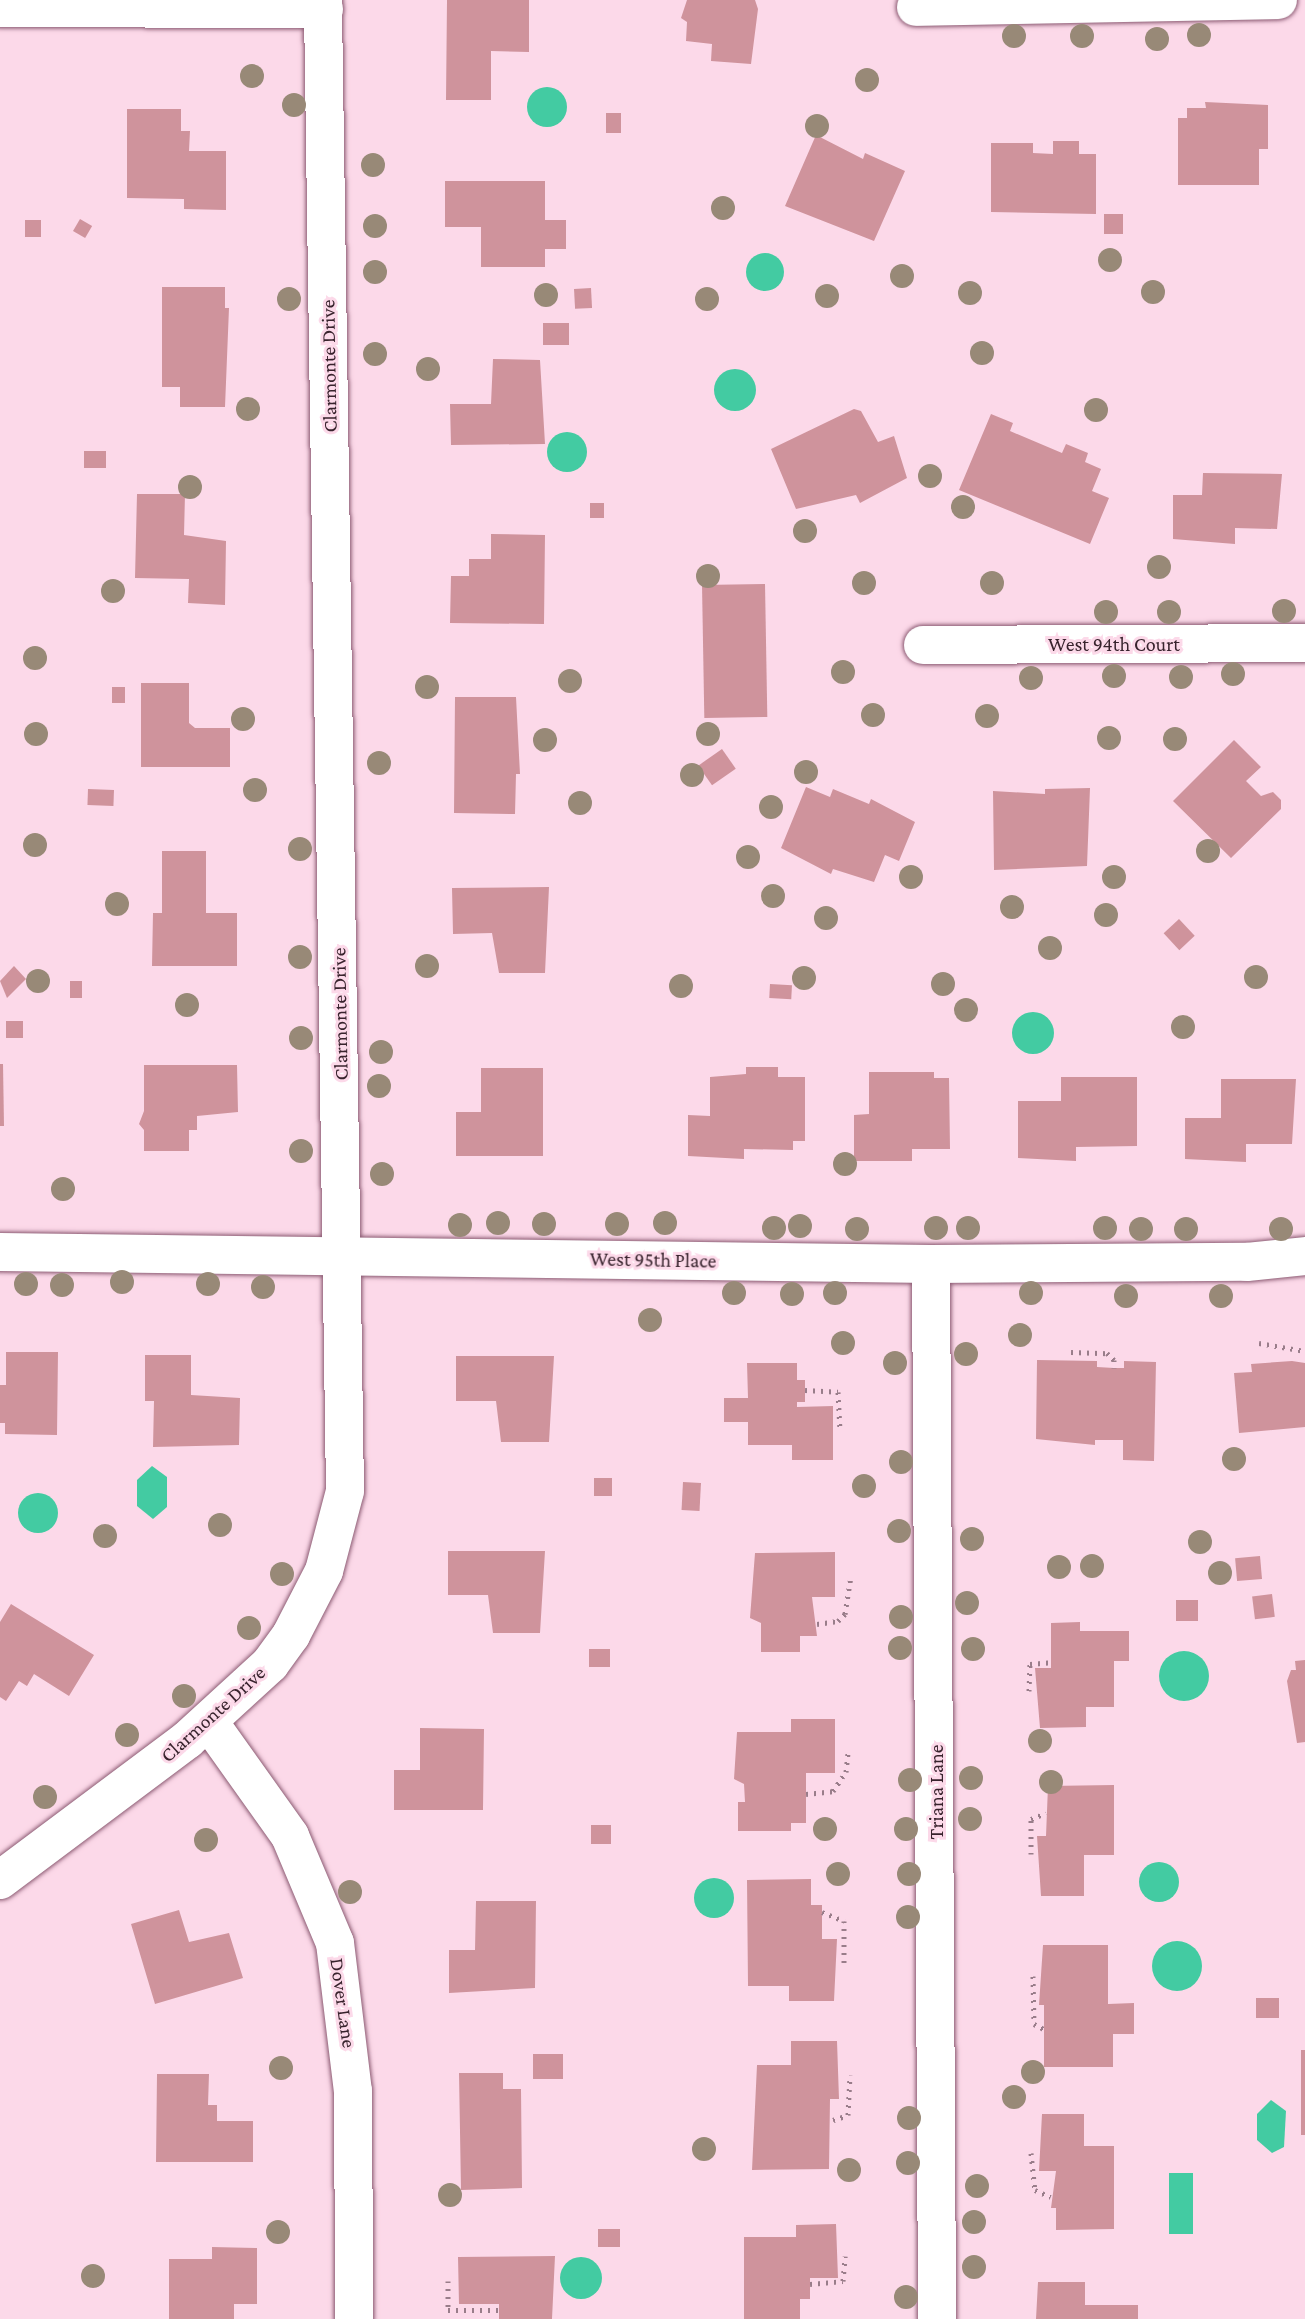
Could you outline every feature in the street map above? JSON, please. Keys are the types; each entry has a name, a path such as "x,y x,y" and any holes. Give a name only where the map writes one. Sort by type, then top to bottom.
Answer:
{"street":[{"path":"916,7 1278,0"},
{"path":"0,8 324,4"},
{"name":"Clarmonte Drive","path":"0,1880 209,1722 251,1683 291,1635 324,1571 338,1526 346,1452 324,4"},
{"name":"West 94th Court","path":"923,645 1305,643"},
{"name":"West 95th Place","path":"0,1252 344,1254 931,1264 1247,1262 1305,1256"},
{"name":"Triana Lane","path":"931,1264 937,2319"},
{"name":"Dover Lane","path":"209,1722 290,1836 335,1943 353,2091 354,2319"}],"path":[{"path":"1259,1343 1305,1351"},
{"path":"1071,1352 1107,1353 1114,1368"},
{"path":"805,1390 838,1392 840,1427"},
{"path":"817,1624 838,1621 845,1614 851,1575"},
{"path":"1029,1691 1030,1664 1051,1662"},
{"path":"806,1794 833,1791 846,1772 848,1753"},
{"path":"1031,1854 1031,1819 1046,1813"},
{"path":"822,1912 844,1921 844,1963"},
{"path":"1033,1976 1034,2024 1044,2029"},
{"path":"833,2120 848,2115 850,2075"},
{"path":"1031,2153 1035,2190 1051,2197"},
{"path":"810,2284 843,2281 845,2256"},
{"path":"448,2281 448,2310 499,2310"}],"shaded area":[{"path":"547,87 561,93 567,107 561,121 547,127 533,121 527,107 533,93"},
{"path":"765,253 779,258 784,272 779,286 765,291 751,286 746,272 751,258"},
{"path":"735,369 750,375 756,390 750,405 735,411 720,405 714,390 720,375"},
{"path":"567,432 581,438 587,452 581,466 567,472 553,466 547,452 553,438"},
{"path":"1033,1012 1048,1018 1054,1033 1048,1048 1033,1054 1018,1048 1012,1033 1018,1018"},
{"path":"152,1466 167,1477 167,1507 153,1519 137,1506 137,1480"},
{"path":"38,1493 52,1499 58,1513 52,1527 38,1533 24,1527 18,1513 24,1499"},
{"path":"1184,1651 1201,1659 1209,1676 1201,1693 1184,1701 1167,1693 1159,1676 1167,1659"},
{"path":"1159,1862 1173,1868 1179,1882 1173,1896 1159,1902 1145,1896 1139,1882 1145,1868"},
{"path":"714,1878 728,1884 734,1898 728,1912 714,1918 700,1912 694,1898 700,1884"},
{"path":"1177,1941 1194,1949 1202,1966 1194,1983 1177,1991 1160,1983 1152,1966 1160,1949"},
{"path":"1271,2100 1286,2111 1284,2147 1272,2153 1257,2140 1257,2114"},
{"path":"1169,2173 1193,2173 1193,2234 1169,2234"},
{"path":"581,2257 596,2263 602,2278 596,2293 581,2299 566,2293 560,2278 566,2263"}],"building":[{"path":"447,0 529,0 529,52 491,51 491,100 446,100"},
{"path":"687,0 755,0 758,9 751,64 711,61 712,44 686,41 687,22 681,18"},
{"path":"1205,102 1268,105 1268,149 1259,149 1259,185 1178,185 1178,118 1187,118 1187,108 1206,108"},
{"path":"127,109 181,109 181,131 190,131 189,151 226,151 226,210 184,209 184,199 127,198"},
{"path":"606,113 621,113 621,133 606,133"},
{"path":"816,135 863,159 865,153 905,171 874,241 785,206"},
{"path":"1053,141 1079,141 1079,154 1096,154 1096,214 991,212 991,143 1033,143 1033,153 1053,154"},
{"path":"445,181 545,181 545,220 566,220 566,249 545,249 545,267 481,267 481,227 445,227"},
{"path":"1104,214 1123,214 1123,234 1104,234"},
{"path":"80,219 92,226 85,238 73,231"},
{"path":"25,220 41,220 41,237 25,237"},
{"path":"162,287 225,287 225,308 229,308 225,407 180,407 180,387 162,387"},
{"path":"591,288 592,308 575,309 574,289"},
{"path":"543,323 569,323 569,345 543,345"},
{"path":"493,359 540,360 545,444 451,445 450,404 491,404"},
{"path":"854,409 861,411 878,442 894,436 907,478 860,503 856,495 796,509 771,449"},
{"path":"991,414 1013,423 1010,431 1062,453 1066,444 1088,453 1085,462 1101,469 1092,491 1109,498 1090,544 959,490"},
{"path":"84,451 106,451 106,468 84,468"},
{"path":"1203,473 1282,474 1277,529 1235,528 1235,544 1173,539 1173,495 1202,495"},
{"path":"137,494 185,494 184,535 226,541 225,605 188,603 189,579 135,578"},
{"path":"590,503 604,503 604,518 590,518"},
{"path":"491,534 545,535 544,624 450,623 451,576 469,576 469,559 491,559"},
{"path":"765,584 767,717 704,718 702,585"},
{"path":"141,683 189,683 189,723 195,728 230,728 230,767 141,767"},
{"path":"112,687 125,687 125,703 112,703"},
{"path":"455,697 516,697 520,774 516,774 515,814 454,813"},
{"path":"1234,740 1261,767 1246,781 1261,796 1273,792 1281,800 1281,809 1231,858 1173,801"},
{"path":"722,749 736,769 712,785 698,766"},
{"path":"806,787 830,797 833,789 869,804 871,799 915,822 899,861 885,855 874,882 833,869 831,874 781,848"},
{"path":"1090,788 1087,866 994,870 993,791 1045,794 1045,789"},
{"path":"88,789 114,790 113,806 87,805"},
{"path":"162,851 206,851 206,913 237,913 237,966 152,966 153,913 162,913"},
{"path":"549,887 545,973 499,973 492,933 453,934 452,888"},
{"path":"1179,919 1195,936 1179,950 1164,933"},
{"path":"14,966 26,979 7,998 0,981"},
{"path":"70,981 82,981 82,998 70,998"},
{"path":"770,984 792,985 791,999 769,998"},
{"path":"6,1021 23,1021 23,1038 6,1038"},
{"path":"0,1064 3,1064 4,1126 0,1126"},
{"path":"144,1065 237,1065 238,1112 197,1116 197,1130 189,1130 189,1151 144,1151 144,1130 139,1124 144,1111"},
{"path":"746,1067 778,1067 778,1077 805,1077 805,1141 793,1141 793,1150 744,1149 744,1159 688,1156 688,1115 710,1116 710,1077 746,1074"},
{"path":"481,1068 543,1068 543,1156 456,1156 456,1112 481,1112"},
{"path":"869,1072 934,1072 934,1078 949,1078 950,1149 912,1149 912,1161 854,1161 854,1115 869,1114"},
{"path":"1061,1077 1137,1077 1137,1146 1076,1147 1076,1161 1018,1158 1018,1101 1061,1101"},
{"path":"1221,1079 1296,1079 1292,1144 1246,1144 1246,1162 1185,1159 1185,1118 1221,1118"},
{"path":"6,1352 58,1352 57,1435 5,1434 5,1423 0,1423 0,1385 6,1385"},
{"path":"145,1355 191,1355 191,1395 240,1398 239,1445 153,1447 154,1401 145,1401"},
{"path":"456,1356 554,1356 549,1442 501,1442 496,1401 456,1401"},
{"path":"1037,1360 1097,1361 1097,1367 1114,1368 1124,1368 1124,1361 1156,1362 1154,1461 1123,1460 1123,1440 1095,1440 1095,1445 1036,1439"},
{"path":"747,1363 797,1363 797,1380 805,1380 805,1402 797,1402 797,1407 833,1406 833,1460 792,1460 792,1445 748,1445 748,1422 724,1422 724,1398 748,1398"},
{"path":"1305,1363 1305,1427 1239,1433 1234,1373 1252,1372 1251,1364"},
{"path":"594,1478 612,1478 612,1496 594,1496"},
{"path":"683,1482 701,1483 700,1511 682,1510"},
{"path":"448,1551 545,1551 540,1633 493,1633 488,1595 448,1595"},
{"path":"835,1552 835,1597 812,1597 817,1636 800,1636 800,1652 761,1652 761,1623 750,1618 755,1553"},
{"path":"1260,1556 1262,1579 1237,1581 1235,1558"},
{"path":"1272,1594 1275,1617 1255,1619 1252,1596"},
{"path":"1176,1600 1198,1600 1198,1621 1176,1621"},
{"path":"11,1604 94,1655 69,1696 34,1674 27,1686 19,1681 6,1701 0,1697 0,1622"},
{"path":"1080,1622 1080,1631 1129,1631 1129,1661 1114,1661 1114,1707 1086,1707 1086,1727 1040,1728 1035,1668 1051,1668 1051,1623"},
{"path":"589,1649 610,1649 610,1667 589,1667"},
{"path":"1305,1660 1305,1742 1297,1743 1287,1681 1291,1670 1296,1670 1295,1661"},
{"path":"791,1719 835,1719 835,1773 806,1773 806,1823 791,1823 791,1831 738,1831 738,1802 745,1802 744,1784 734,1779 737,1732 791,1732"},
{"path":"420,1728 484,1729 483,1810 394,1810 394,1770 420,1770"},
{"path":"1114,1785 1114,1855 1084,1855 1084,1896 1041,1896 1037,1836 1046,1836 1048,1786"},
{"path":"591,1825 611,1825 611,1844 591,1844"},
{"path":"811,1879 811,1905 822,1905 822,1939 837,1939 834,2001 789,2001 789,1986 748,1986 747,1880"},
{"path":"476,1901 536,1901 535,1988 449,1993 449,1950 475,1950"},
{"path":"179,1910 189,1942 229,1933 243,1978 155,2004 131,1924"},
{"path":"1043,1945 1108,1945 1108,2004 1134,2003 1134,2034 1113,2034 1113,2067 1044,2067 1044,2005 1039,2005"},
{"path":"1256,1998 1279,1998 1279,2018 1256,2018"},
{"path":"791,2041 837,2041 839,2099 830,2099 829,2169 752,2170 757,2065 791,2065"},
{"path":"1301,2050 1305,2050 1305,2135 1301,2135"},
{"path":"533,2054 563,2054 563,2079 533,2079"},
{"path":"459,2073 503,2073 503,2089 521,2089 522,2188 461,2190"},
{"path":"157,2074 209,2074 208,2105 217,2105 217,2121 253,2121 253,2162 156,2162"},
{"path":"1042,2114 1084,2114 1084,2146 1114,2146 1114,2229 1056,2230 1056,2208 1051,2208 1056,2171 1039,2171"},
{"path":"836,2224 838,2278 810,2278 810,2299 800,2299 800,2319 744,2319 744,2237 796,2237 796,2225"},
{"path":"598,2229 620,2229 620,2247 598,2247"},
{"path":"212,2247 257,2248 257,2304 234,2304 234,2319 169,2319 169,2259 212,2259"},
{"path":"555,2256 552,2319 499,2319 499,2304 459,2304 458,2257"},
{"path":"1038,2282 1085,2282 1085,2305 1138,2305 1138,2319 1036,2319"}]}
